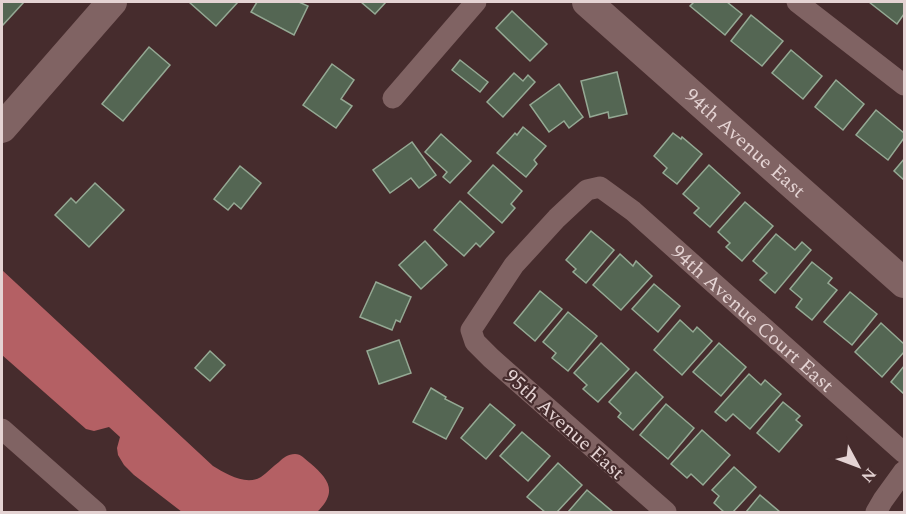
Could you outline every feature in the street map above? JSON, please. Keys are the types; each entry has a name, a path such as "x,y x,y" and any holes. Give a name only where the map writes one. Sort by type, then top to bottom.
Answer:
{"main road":[{"name":"94th Avenue East","path":"587,2 904,283"},
{"path":"2,128 103,5"}],"street":[{"path":"393,98 476,2"},
{"path":"797,2 904,85"},
{"name":"94th Avenue Court East","path":"471,330 514,265 557,218 587,190 600,188 633,211 904,453"},
{"name":"95th Avenue East","path":"471,330 475,342 491,358 666,513"},
{"path":"2,429 96,513"},
{"path":"876,513 904,471"}],"shaded area":[{"path":"2,270 213,466 236,478 249,480 263,475 286,456 299,455 317,469 326,480 329,492 324,505 317,512 182,512 124,465 117,448 120,437 109,427 94,431 86,429 2,355"}],"building":[{"path":"2,2 24,2 2,26"},
{"path":"189,2 238,2 216,26"},
{"path":"257,2 299,2 308,6 294,35 251,12"},
{"path":"361,2 386,2 375,14"},
{"path":"694,2 727,2 742,14 725,35 690,6"},
{"path":"869,2 904,2 904,14 897,24"},
{"path":"512,11 547,44 530,61 496,28"},
{"path":"751,15 783,41 762,66 731,41"},
{"path":"149,47 170,65 123,121 102,104"},
{"path":"791,50 822,76 803,99 772,73"},
{"path":"460,60 488,82 480,92 452,70"},
{"path":"332,64 354,80 341,99 352,106 336,128 303,105"},
{"path":"617,72 627,114 609,118 608,112 590,117 581,81"},
{"path":"514,73 523,81 528,75 535,82 503,117 487,102"},
{"path":"836,80 864,104 843,130 815,107"},
{"path":"559,84 583,117 569,128 564,121 549,132 530,105"},
{"path":"876,110 904,133 904,138 888,160 856,135"},
{"path":"523,127 546,146 534,160 537,164 526,177 497,153"},
{"path":"673,133 681,139 682,137 702,154 677,184 663,173 667,168 654,156"},
{"path":"441,134 471,161 450,183 443,177 447,172 425,152"},
{"path":"412,142 436,175 419,188 411,178 390,193 373,170"},
{"path":"904,159 904,180 894,171"},
{"path":"493,165 522,191 511,204 515,208 502,223 468,193"},
{"path":"709,165 740,193 710,227 694,213 699,208 683,194"},
{"path":"240,166 261,183 241,209 234,203 228,210 214,199"},
{"path":"95,183 124,210 89,247 55,215 71,198 76,203"},
{"path":"460,201 494,232 480,247 476,243 464,256 434,230"},
{"path":"745,202 773,226 742,261 726,247 730,243 718,232"},
{"path":"591,231 614,250 586,283 573,272 576,269 566,260"},
{"path":"776,234 795,250 802,242 811,250 775,293 760,280 767,273 753,261"},
{"path":"425,241 447,265 421,289 399,265"},
{"path":"620,254 633,266 636,261 652,276 621,310 593,285"},
{"path":"812,262 832,278 828,283 837,290 812,320 796,307 802,299 790,289"},
{"path":"376,282 411,297 400,322 396,320 392,330 360,317"},
{"path":"654,284 680,306 658,332 632,309"},
{"path":"540,291 562,309 535,341 514,323"},
{"path":"850,292 877,314 852,345 824,322"},
{"path":"568,312 597,336 568,371 552,358 556,353 543,342"},
{"path":"680,320 693,332 697,327 712,341 682,375 654,350"},
{"path":"881,323 904,344 904,352 882,377 855,352"},
{"path":"399,340 411,373 379,384 367,351"},
{"path":"601,343 629,369 598,402 583,389 587,385 574,373"},
{"path":"719,343 746,367 721,396 693,372"},
{"path":"210,351 225,365 210,381 195,368"},
{"path":"904,366 904,394 891,382"},
{"path":"636,372 663,397 633,430 618,417 621,413 609,402"},
{"path":"749,374 761,385 765,380 781,394 750,429 733,414 726,421 715,412"},
{"path":"431,388 446,397 445,399 463,408 446,439 413,422"},
{"path":"783,402 800,416 796,420 802,425 779,452 757,433"},
{"path":"490,404 515,425 486,459 461,438"},
{"path":"666,404 694,428 668,459 640,435"},
{"path":"702,430 730,455 703,485 691,474 687,478 671,464"},
{"path":"522,432 550,456 528,481 500,456"},
{"path":"558,463 582,485 557,512 545,512 527,497"},
{"path":"734,467 756,487 733,512 724,512 714,503 719,496 712,490"},
{"path":"587,490 613,512 568,512"},
{"path":"760,495 780,512 746,512"}]}
